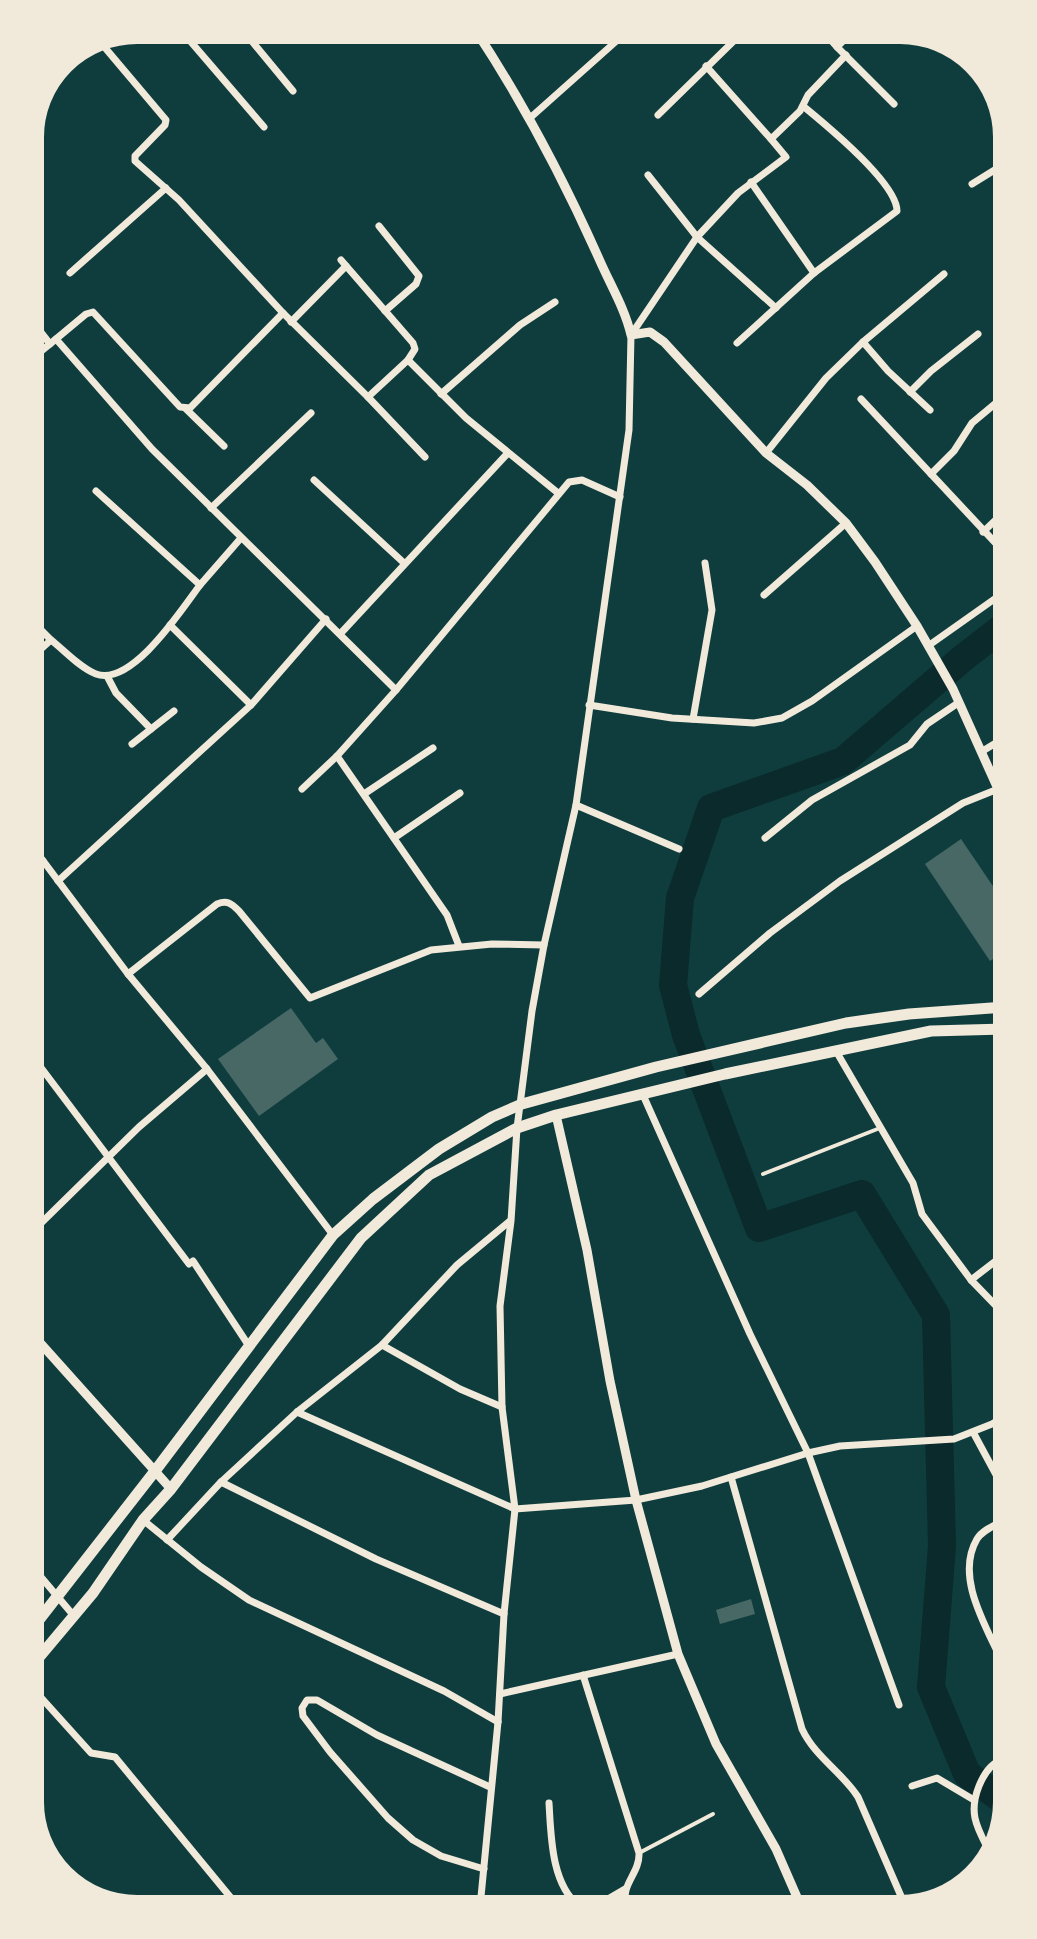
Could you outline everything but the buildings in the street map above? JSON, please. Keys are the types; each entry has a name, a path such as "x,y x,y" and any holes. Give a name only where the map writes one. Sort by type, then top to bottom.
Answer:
{"main road":[{"path":"42,1616 333,1235 373,1199 439,1149 492,1117 522,1104 656,1067 846,1023 909,1014 995,1008"},
{"path":"42,1654 93,1593 143,1520 171,1489 361,1238 429,1175 517,1128 556,1115 725,1074 931,1031 995,1029"}],"street":[{"path":"191,42 264,127"},
{"path":"253,42 293,91"},
{"path":"481,1897 515,1509 502,1407 500,1306 511,1221 517,1128 544,945 576,805 629,430 631,335 626,312 606,276 575,205 530,118 483,42"},
{"path":"530,118 615,42"},
{"path":"658,115 732,42"},
{"path":"833,42 894,104"},
{"path":"837,47 842,42"},
{"path":"105,48 166,120 165,125 135,156 138,165 166,188 291,322 425,457"},
{"path":"771,139 846,55"},
{"path":"631,335 697,237 751,182 786,157 706,66"},
{"path":"737,343 814,273 893,215 898,206 868,165 803,106"},
{"path":"972,184 995,170"},
{"path":"648,175 697,237 776,308"},
{"path":"751,182 814,273"},
{"path":"70,273 166,188"},
{"path":"379,226 419,276 416,284 385,311"},
{"path":"291,322 343,263 415,349 408,360 368,397"},
{"path":"766,453 826,378 863,342 944,274"},
{"path":"441,394 520,325 555,302"},
{"path":"42,350 86,314 93,312 180,407 190,408 283,313"},
{"path":"42,330 152,449 396,690"},
{"path":"631,335 650,332 664,342 766,453 807,485 846,523 917,626 953,689 995,780"},
{"path":"910,392 978,334"},
{"path":"863,342 930,410"},
{"path":"408,360 507,454 558,493"},
{"path":"861,399 995,543"},
{"path":"931,474 954,451 972,423 995,404"},
{"path":"185,408 224,446"},
{"path":"211,508 311,413"},
{"path":"341,633 507,454"},
{"path":"302,789 337,756 396,690 569,482 576,479 620,497"},
{"path":"314,480 404,563"},
{"path":"96,491 200,585"},
{"path":"983,532 995,521"},
{"path":"764,595 846,523"},
{"path":"42,631 94,674 107,676 121,672 134,663 170,625 241,538"},
{"path":"693,719 712,610 705,563"},
{"path":"928,646 995,599"},
{"path":"58,881 251,705 326,619"},
{"path":"170,625 251,705"},
{"path":"589,705 693,719 754,723 782,718 824,693 917,626"},
{"path":"42,648 51,640"},
{"path":"107,676 116,693 151,729"},
{"path":"765,838 812,800 910,745 927,724 958,703"},
{"path":"132,744 174,711"},
{"path":"981,752 995,743"},
{"path":"364,794 433,748"},
{"path":"337,756 447,915 459,946"},
{"path":"394,838 460,793"},
{"path":"699,994 770,933 828,889 963,803 995,794"},
{"path":"576,805 679,849"},
{"path":"43,861 333,1235"},
{"path":"128,974 217,904 225,901 239,911 310,998 431,950 492,944 544,945"},
{"path":"836,1051 913,1183 922,1214 971,1280 995,1305"},
{"path":"42,1069 191,1262 249,1346"},
{"path":"42,1222 207,1069"},
{"path":"643,1095 750,1334 808,1453 899,1705"},
{"path":"556,1115 587,1250 610,1381 636,1500 678,1654 716,1744 776,1849 797,1897"},
{"path":"167,1540 221,1482 297,1412 382,1345 457,1265 511,1221"},
{"path":"971,1280 995,1261"},
{"path":"42,1345 171,1489"},
{"path":"382,1345 460,1389 502,1407"},
{"path":"297,1412 515,1509 636,1500 731,1477 808,1453 840,1446 954,1439 995,1421"},
{"path":"973,1432 995,1467"},
{"path":"731,1477 802,1729 817,1753 848,1781 858,1797 901,1897"},
{"path":"221,1482 288,1518 504,1614"},
{"path":"143,1520 249,1600 405,1672 498,1722"},
{"path":"995,1525 976,1540 969,1570 974,1598 995,1646"},
{"path":"42,1578 74,1616"},
{"path":"500,1694 678,1654"},
{"path":"583,1675 639,1853 636,1871 623,1897"},
{"path":"42,1699 91,1753 115,1757 230,1897"},
{"path":"484,1869 441,1856 413,1840 388,1818 330,1752 303,1716 302,1708 307,1700 317,1700 377,1735 490,1787"},
{"path":"985,1843 973,1813 975,1797 985,1772 995,1762"},
{"path":"912,1786 937,1778 975,1797"},
{"path":"549,1803 551,1843 570,1897"},
{"path":"611,1897 625,1889"}],"lane":[{"path":"763,1174 880,1128"},
{"path":"639,1853 713,1814"}],"waterway":[{"path":"995,633 843,761 711,808 680,898 673,985 686,1035 759,1228 862,1194 936,1315 942,1546 931,1687 967,1774 995,1794"}]}
